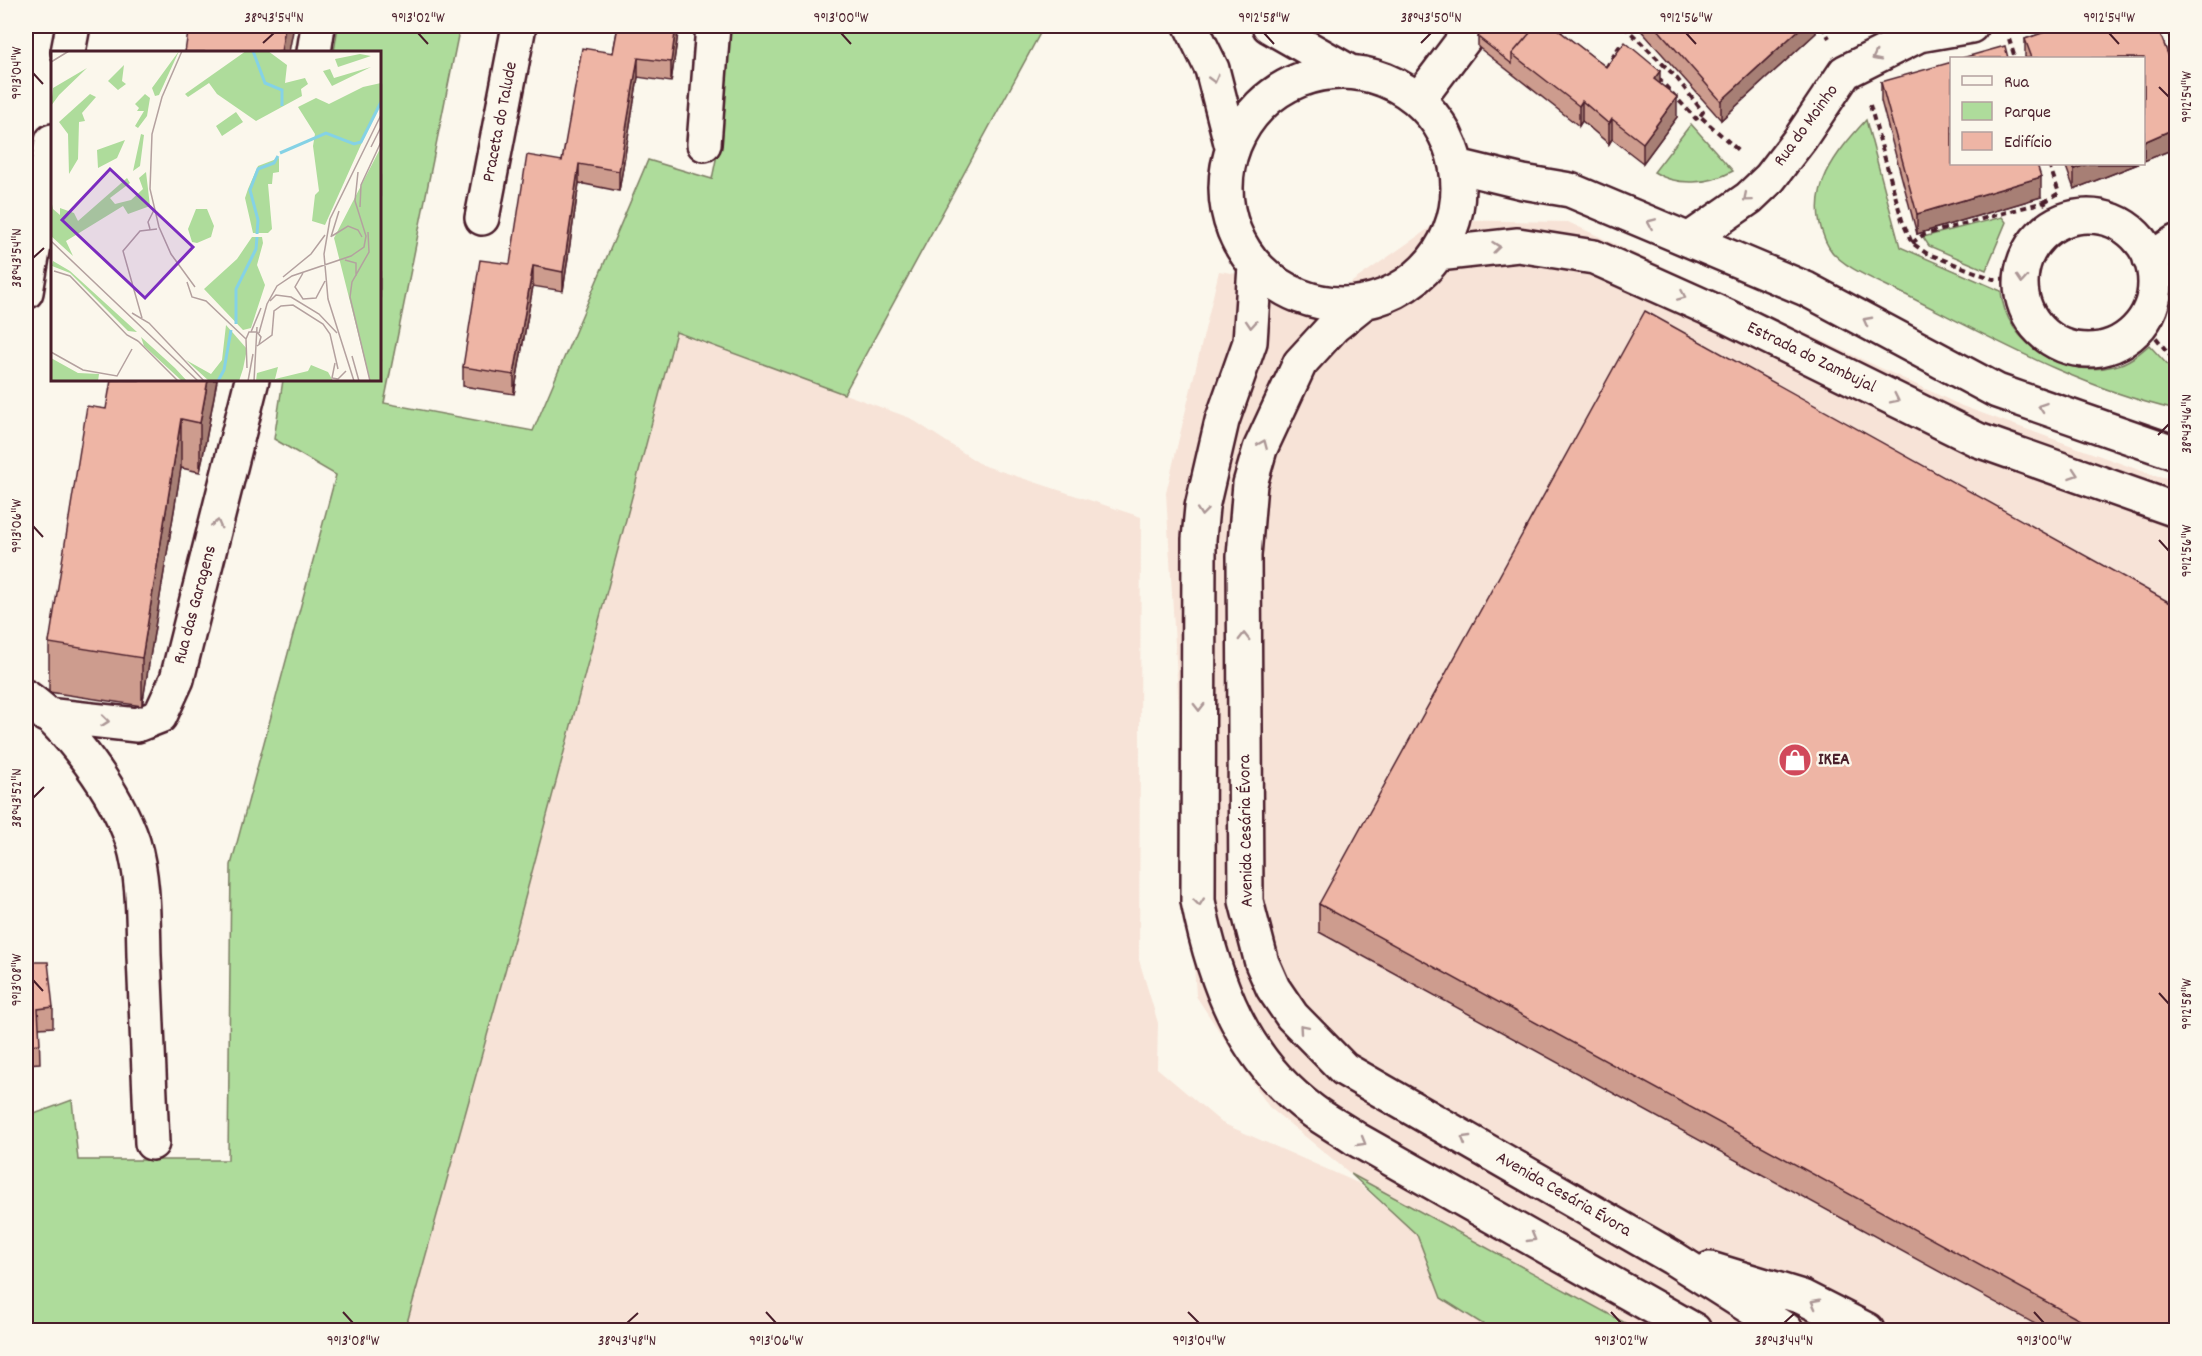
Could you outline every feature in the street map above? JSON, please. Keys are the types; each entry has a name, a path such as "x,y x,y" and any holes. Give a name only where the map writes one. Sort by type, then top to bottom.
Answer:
{"street":[{"path":"68,51 73,26"},
{"path":"314,51 318,26"},
{"name":"Praceta do Talude","path":"482,218 519,26"},
{"path":"704,144 713,26"},
{"path":"1191,26 1212,69 1233,147"},
{"path":"1269,26 1348,70 1374,75 1398,84 1419,99 1450,141 1457,166 1458,197 1452,227 1438,254 1418,277 1392,292 1364,302 1334,304 1304,299 1278,286 1255,266 1240,246 1230,222 1226,197 1226,172 1233,147 1250,115 1278,90 1311,75 1348,70"},
{"path":"1419,99 1474,26"},
{"name":"Rua do Moinho","path":"1690,240 1749,198 1770,178 1800,139 1845,72 1919,35 1971,26"},
{"path":"26,292 51,147"},
{"path":"1457,166 1523,182 1570,190 1806,289 1997,391 2176,453"},
{"path":"2051,213 2101,218 2122,225 2139,240 2163,250 2154,280 2152,302 2143,321 2128,337 2108,347 2087,350 2065,347 2046,336 2031,320 2023,300 2021,278 2026,256 2039,238 2051,213"},
{"name":"Estrada do Zambujal","path":"1438,254 1518,245 1594,257 1726,316 1978,440 2176,510"},
{"path":"1255,266 1250,342 1222,421 1202,507 1199,539 1198,901 1207,945 1219,984 1236,1024 1282,1084 1312,1111 1694,1330"},
{"name":"Avenida Cesária Évora","path":"1364,302 1334,326 1300,363 1260,449 1250,484 1244,556 1246,901 1252,931 1273,988 1292,1016 1344,1069 1673,1258 1786,1330"},
{"name":"Rua das Garagens","path":"36,706 137,725 160,716 177,679 252,381"},
{"name":"Rua das Garagens","path":"36,706 83,754 113,799 133,843 141,894 152,1143"},
{"path":"1673,1258 1803,1297 1867,1330"}],"path":[{"path":"1561,41 1556,37 1565,26"},
{"path":"1624,26 1675,76 1703,112 1700,116 1696,119 1655,76"},
{"path":"2165,26 2176,47"},
{"path":"2008,36 2015,57"},
{"path":"1603,72 1619,46 1627,53"},
{"path":"1700,116 1717,134 1743,155"},
{"path":"1881,141 1902,220 1912,243 1926,253 1993,279 2021,278"},
{"path":"1912,243 1923,235 2051,213 2059,193 2049,165"},
{"path":"2143,321 2176,363"}],"shaded area":[{"path":"1441,220 1568,222 1962,406 2150,474 2176,480 2176,1330 1638,1330 1351,1174 1269,1107 1196,996 1166,493 1219,271 1339,291"},
{"path":"676,332 910,418 982,465 1141,517 1139,960 1158,1023 1157,1068 1222,1123 1358,1183 1417,1235 1441,1298 1492,1330 404,1330"}],"green space":[{"path":"338,26 460,26 384,403 533,431 648,160 712,179 718,150 725,26 1044,26 844,394 676,332 517,928 405,1330 26,1330 26,1117 72,1100 78,1160 228,1160 231,865 336,475 274,439 283,381 381,381 381,51 334,51"},
{"path":"1866,120 1900,247 2001,291 2005,310 2013,327 2041,353 2058,362 2095,369 2114,366 2129,360 2149,345 2176,374 2176,410 2105,389 2037,360 1842,262 1825,239 1819,220 1818,203 1821,188 1835,159"},
{"path":"1691,124 1733,171 1714,179 1694,182 1673,180 1654,172"},
{"path":"2002,217 2006,222 1986,270 1929,246 1923,237"},
{"path":"1351,1174 1638,1330 1492,1330 1441,1298 1417,1235"}],"building":[{"path":"189,26 285,26 281,51 185,51"},
{"path":"618,26 676,26 671,62 638,58 619,171 579,164 563,272 533,266 514,375 463,367 480,260 510,264 527,155 562,161 582,48 613,53"},
{"path":"1486,26 1535,27 1512,54 1512,64 1478,37"},
{"path":"1536,26 1553,26 1606,67 1625,42 1660,71 1654,79 1677,97 1643,143 1612,119 1609,124 1582,101 1579,106 1512,54"},
{"path":"1655,26 1803,26 1721,101"},
{"path":"2062,26 2157,26 2176,75 2176,128 2145,142 2145,57 2032,57 2025,39"},
{"path":"2005,46 2008,57 1966,57"},
{"path":"1950,63 1950,165 2037,165 2041,177 1917,214 1881,82"},
{"path":"2072,165 2085,165 2074,169"},
{"name":"IKEA","path":"1645,311 2176,606 2176,1330 2098,1330 1319,904"},
{"path":"111,381 208,381 200,423 181,419 142,658 49,643 87,406 106,409"},
{"path":"26,962 48,962 53,1007 38,1009 40,1044 26,1045"}],"place":[{"name":"IKEA","path":"1795,760"}]}
